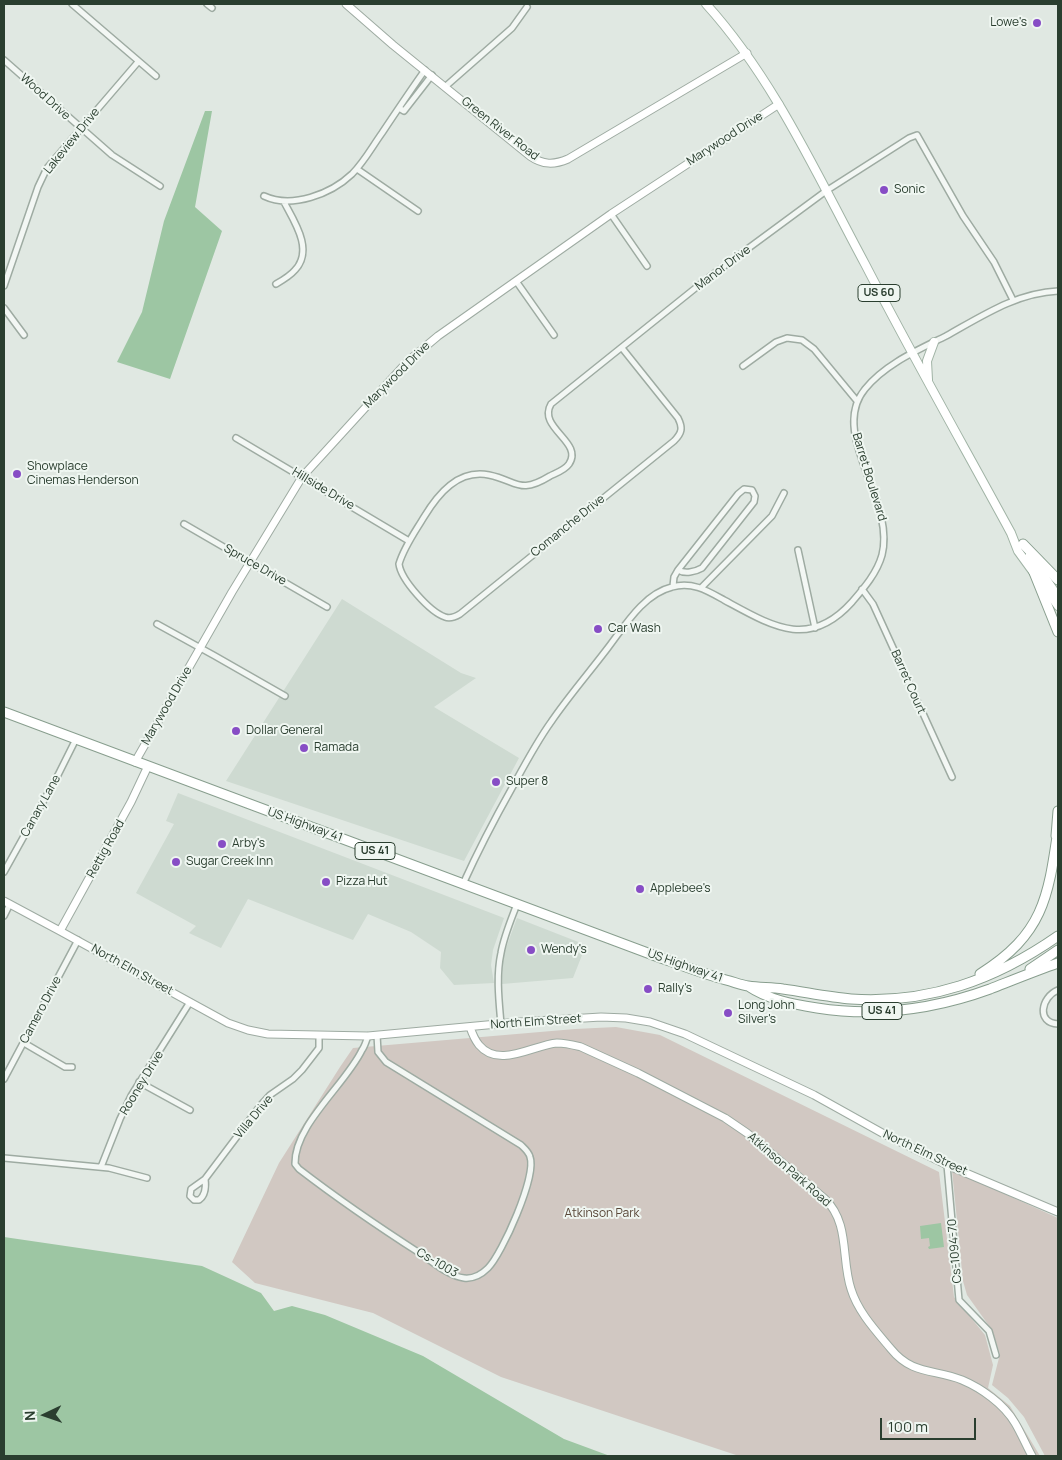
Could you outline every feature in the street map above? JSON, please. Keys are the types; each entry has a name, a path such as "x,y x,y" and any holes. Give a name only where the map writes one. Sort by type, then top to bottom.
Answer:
{"highway":[{"path":"1023,544 1058,580"},
{"path":"1033,570 1058,632"},
{"name":"US Highway 41","path":"4,712 697,971 748,986"},
{"path":"1055,849 1058,811"},
{"path":"961,987 1010,953 1030,928 1046,899 1058,830"},
{"name":"US 41","path":"748,986 768,986 849,999 918,996 961,987 1008,967 1058,936"},
{"name":"US 41","path":"748,986 765,996 784,1002 854,1012 924,1007 990,989 1015,978 1058,950"},
{"path":"1015,978 1058,963"}],"main road":[{"name":"US 60","path":"706,4 747,53 779,104 911,353 1011,533 1018,550 1058,606"},
{"path":"929,384 927,361 934,342"},
{"name":"US 60","path":"1011,533 1023,544 1058,596"}],"street":[{"path":"72,4 156,76"},
{"path":"207,4 212,8"},
{"name":"Green River Road","path":"346,4 530,156 542,162 554,164 568,159 747,53"},
{"path":"446,86 512,28 527,7"},
{"name":"Wood Drive","path":"4,60 80,128 126,165 160,186"},
{"name":"Lakeview Drive","path":"4,286 44,174 55,157 138,62"},
{"path":"264,196 284,202 297,200 324,192 347,178 357,169 425,70"},
{"path":"398,108 404,110 432,75"},
{"name":"Marywood Drive","path":"135,762 250,561 302,477 407,362 438,336 611,214 779,104"},
{"name":"Manor Drive","path":"409,541 438,494 456,481 482,474 513,484 532,485 565,468 571,460 572,453 566,441 551,423 548,408 551,404 708,278 826,191 917,135 964,216 994,262 1012,300"},
{"path":"357,169 418,211"},
{"path":"276,284 296,269 302,255 300,234 284,202"},
{"path":"611,214 647,266"},
{"path":"516,281 554,335"},
{"name":"Barret Boulevard","path":"673,586 689,585 701,588 782,628 799,630 814,628 828,622 840,613 874,574 880,560 884,539 881,514 854,433 853,418 857,401 863,390 874,379 911,353 1012,300 1035,293 1058,291"},
{"path":"4,308 24,335"},
{"path":"743,366 776,342 787,338 802,340 814,349 857,401"},
{"name":"Comanche Drive","path":"409,541 400,564 404,579 438,613 447,618 456,617 674,441 681,434 681,424 622,348"},
{"name":"Hillside Drive","path":"236,438 409,541"},
{"path":"463,884 483,840 534,747 552,721 636,612 657,593 673,586 674,577 678,570 738,494 744,489 752,490 755,496 754,502 702,568 692,572 681,572 678,570"},
{"path":"701,588 772,516 784,493"},
{"name":"Spruce Drive","path":"184,524 326,607"},
{"path":"798,550 814,628"},
{"name":"Barret Court","path":"862,589 873,604 952,777"},
{"path":"157,624 285,696"},
{"name":"Canary Lane","path":"4,872 58,776 76,739"},
{"name":"Rettig Road","path":"60,930 132,802 148,766"},
{"path":"4,916 7,903"},
{"name":"North Elm Street","path":"7,903 238,1027 258,1033 368,1036 501,1024 614,1017 662,1025 719,1049 814,1095 884,1134 947,1165 1058,1212"},
{"path":"501,1024 498,983 500,959 517,904"},
{"name":"Camero Drive","path":"4,1079 78,940"},
{"path":"1058,990 1046,998 1044,1006 1046,1019 1051,1024 1058,1024"},
{"name":"Rooney Drive","path":"101,1167 124,1111 139,1082 190,1002"},
{"name":"Atkinson Park Road","path":"470,1028 481,1047 498,1056 510,1055 558,1043 581,1047 714,1112 747,1134 826,1199 834,1208 841,1225 847,1272 852,1293 862,1312 892,1351 912,1367 962,1381 998,1403 1014,1422 1032,1456"},
{"name":"Villa Drive","path":"205,1179 265,1100 302,1070 319,1048 319,1035"},
{"name":"Cs-1003","path":"368,1036 362,1051 303,1134 295,1164 345,1203 442,1268 460,1277 474,1277 484,1272 492,1264 511,1230 525,1191 531,1158 521,1145 386,1062 378,1052 377,1035"},
{"path":"24,1043 65,1067 72,1067"},
{"path":"139,1082 190,1110"},
{"path":"4,1158 101,1167 147,1178"},
{"name":"Cs-1094-70","path":"947,1165 959,1300 989,1331 996,1355"}],"shaded area":[{"path":"205,111 212,111 195,207 222,231 170,379 117,362 142,312 164,221"},
{"path":"342,599 461,673 476,678 434,707 519,758 464,861 226,781"},
{"path":"178,793 504,918 493,950 491,965 494,983 454,985 440,968 441,952 411,932 368,914 353,940 248,899 221,948 189,933 196,926 136,893 174,824 166,821"},
{"path":"517,918 586,945 573,978 502,984 503,956"},
{"path":"941,1223 944,1247 929,1249 929,1238 921,1239 920,1226"},
{"path":"4,1237 202,1266 261,1293 274,1311 292,1306 325,1315 423,1356 564,1439 610,1456 4,1456"}],"green space":[{"name":"Atkinson Park","path":"616,1027 660,1035 939,1172 954,1297 985,1335 993,1365 988,1388 1010,1406 1040,1456 739,1456 501,1377 373,1313 255,1283 232,1262 279,1163 353,1048"},
{"path":"952,1170 1058,1218 1058,1456 1045,1456 1024,1417 1008,1398 992,1385 1000,1354 992,1330 967,1295 963,1281"}],"place":[{"name":"Lowe's","path":"1037,23"},
{"name":"Sonic","path":"884,190"},
{"name":"Showplace Cinemas Henderson","path":"17,474"},
{"name":"Car Wash","path":"598,629"},
{"name":"Dollar General","path":"236,731"},
{"name":"Ramada","path":"304,748"},
{"name":"Super 8","path":"496,782"},
{"name":"Arby's","path":"222,844"},
{"name":"Sugar Creek Inn","path":"176,862"},
{"name":"Pizza Hut","path":"326,882"},
{"name":"Applebee's","path":"640,889"},
{"name":"Wendy's","path":"531,950"},
{"name":"Rally's","path":"648,989"},
{"name":"Long John Silver's","path":"728,1013"}]}
